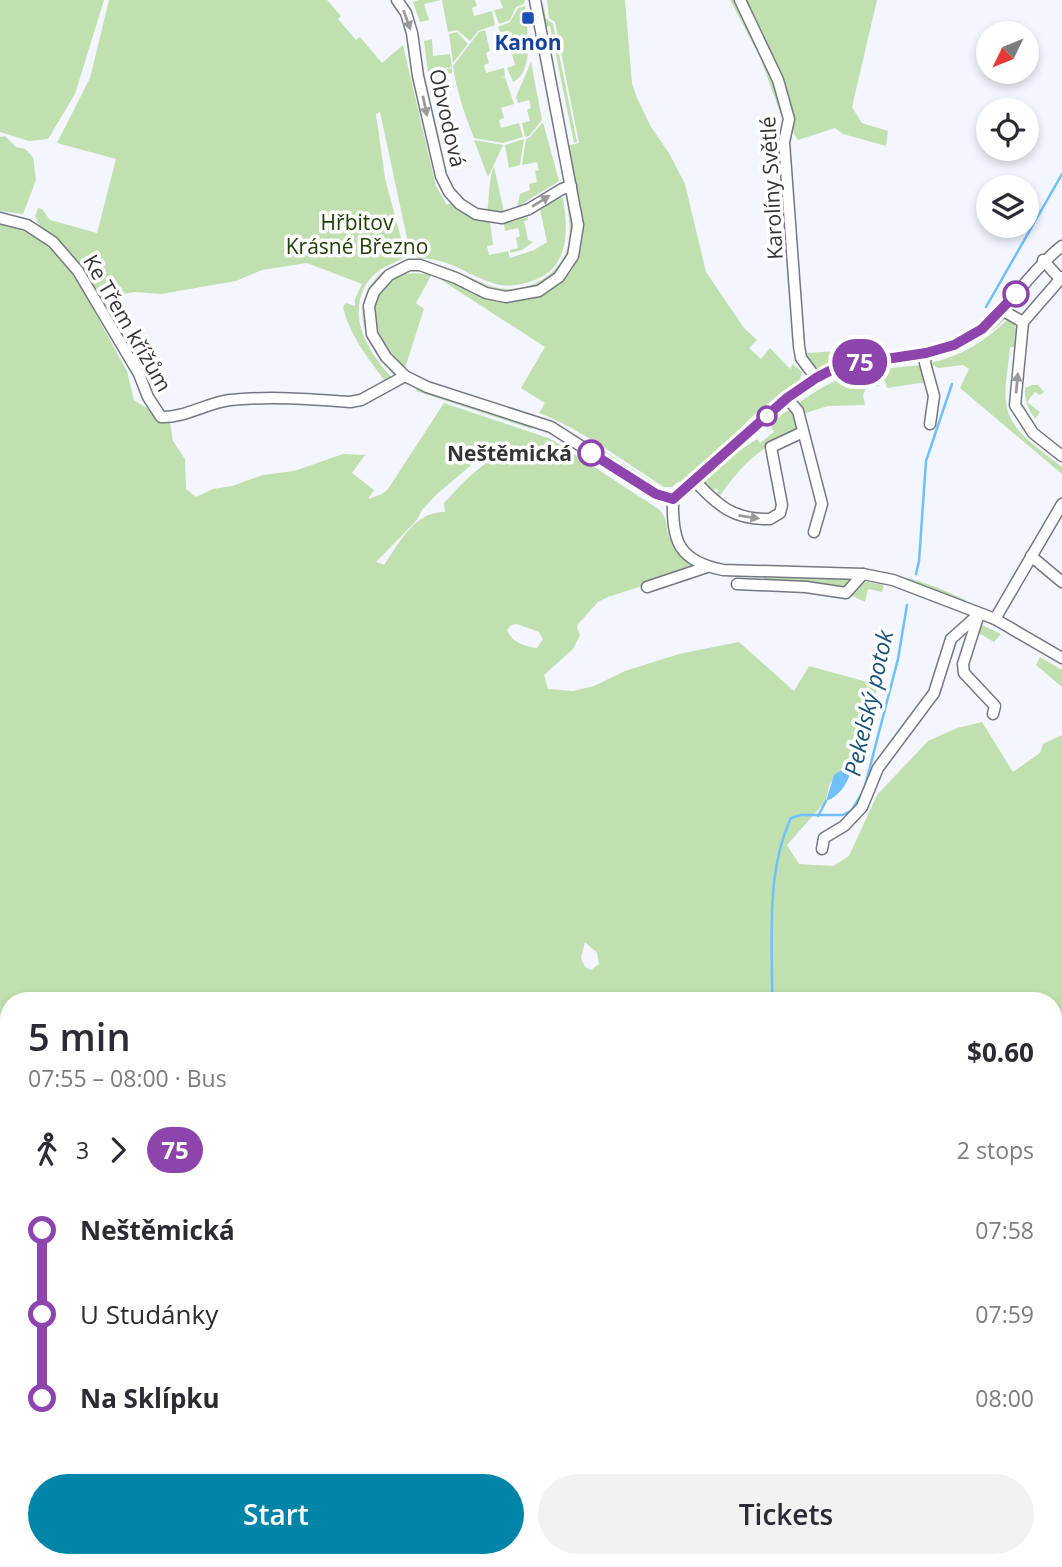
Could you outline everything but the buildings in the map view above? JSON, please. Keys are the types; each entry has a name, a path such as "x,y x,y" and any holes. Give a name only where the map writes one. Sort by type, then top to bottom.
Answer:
{"street":[{"name":"Obvodová","path":"397,0 406,13 412,33 418,76 440,176 460,204 476,214 502,218 529,209 571,186"},
{"path":"535,0 578,225 573,256 559,277 539,291 506,297 486,293 420,265 409,265 389,275 374,292 369,306 372,334 386,357 405,376 427,387 551,427 656,494 673,499"},
{"name":"Karolíny Světlé","path":"740,0 778,80 789,119 784,142 799,346 801,358 816,378"},
{"name":"Ke Třem křížům","path":"0,218 26,225 53,242 78,271 139,374 148,397 161,417 170,417 228,400 276,397 350,402 361,400 405,376"},
{"path":"673,499 787,398 816,378 839,366 926,353 954,345 982,329 1062,246"},
{"path":"1046,264 1061,278 1023,322 1015,405 1033,433 1062,456"},
{"path":"1002,310 1023,322"},
{"path":"926,353 925,362 934,396 930,424"},
{"path":"787,398 798,411 822,505 814,532"},
{"path":"694,480 712,499 734,515 770,519 780,513 782,505 771,447 803,432"},
{"path":"673,499 675,538 684,552 706,567 723,570 863,574 913,586 995,618 1062,658"},
{"path":"995,618 1062,504"},
{"path":"1031,556 1062,582"},
{"path":"647,587 706,567"},
{"path":"737,584 806,587 846,593 863,574"},
{"path":"979,614 963,664 964,673 995,706 993,714"},
{"path":"822,849 824,838 845,826 862,807 878,768 934,693 951,639 979,614"}],"green space":[{"path":"0,0 104,0 75,94 48,139 29,141 0,132"},
{"name":"Hřbitov Krásné Březno","path":"109,0 327,0 341,16 338,19 356,40 360,37 382,63 403,45 436,186 447,205 452,203 472,217 490,222 493,245 487,246 489,255 508,251 510,258 534,250 547,242 540,209 559,197 563,198 566,233 556,265 537,279 505,286 485,281 444,262 411,257 380,112 376,114 385,178 406,257 371,278 364,288 359,314 364,338 377,360 394,380 387,384 361,347 346,318 343,307 346,303 355,306 355,299 362,284 307,263 262,270 236,281 161,294 134,292 99,299 64,246 40,227 35,216 38,208 42,209 50,220 97,233 116,159 57,143 90,78"},
{"path":"441,0 424,4 429,20 420,22 413,2"},
{"path":"442,0 475,0 477,6 472,8 474,16 492,11 495,25 478,31 470,41 457,30 448,32"},
{"path":"500,0 525,0 524,4 516,7 510,20 499,24 494,10 503,8"},
{"path":"547,0 625,0 632,83 651,127 669,153 685,184 706,272 744,328 757,340 749,348 761,359 770,348 790,369 793,364 802,372 800,380 757,412 683,484 679,481 672,487 664,487 588,437 539,413 545,403 521,388 545,347 434,275 482,297 508,302 537,296 558,286 571,271 579,252 581,232 580,209 567,146 579,143 555,22 549,18"},
{"path":"730,0 877,0 852,107 862,123 888,131 886,146 843,134 835,128 798,140 781,115 760,57"},
{"path":"543,1 546,18 553,24 577,142 574,143 550,26 544,27"},
{"path":"525,6 527,59 520,77 513,82 507,68 515,65 512,54 516,53 514,45 499,49 498,46 491,47 510,43 507,31 507,41 504,42 498,27 510,22 518,8"},
{"path":"485,30 490,51 486,53 489,63 484,65 486,73 504,68 505,76 500,78 505,77 514,104 501,108 504,118 499,120 501,128 519,123 523,137 503,143 474,138 454,75 453,66 479,32"},
{"path":"457,32 468,44 453,63 449,34"},
{"path":"432,39 433,56 450,54 452,67 428,72 424,41"},
{"path":"531,62 542,120 529,136 525,137 522,123 530,121 527,110 531,108 529,100 518,103 516,97"},
{"path":"452,68 452,73 435,77 441,93 434,96 428,74"},
{"path":"543,122 559,181 517,207 520,194 530,190 529,184 537,182 537,162 522,165 526,139"},
{"path":"5,136 16,147 25,149 33,157 36,180 23,214 0,211 0,137"},
{"path":"524,139 520,165 509,168 505,145"},
{"path":"474,140 503,145 488,177"},
{"path":"494,166 504,212 487,212"},
{"path":"566,197 573,222 567,254 555,273 535,287 521,291 495,289 443,267 412,259 441,266 494,287 506,289 529,286 549,275 564,257 570,234"},
{"path":"528,217 528,220 524,221 528,240 533,242 522,250 510,253 510,250 518,248 516,238 520,236 518,228 505,231 504,224"},
{"path":"0,220 18,225 16,229 29,233 47,245 61,258 77,280 127,371 134,400 170,423 173,441 185,459 186,489 196,497 213,489 232,486 263,475 294,471 343,454 365,455 352,473 374,490 368,499 382,494 388,489 444,403 551,439 660,510 674,547 698,568 598,602 578,624 580,635 573,649 544,675 548,689 573,691 594,686 625,671 679,654 739,642 794,691 809,666 878,685 860,759 841,769 829,785 826,801 787,845 799,864 833,866 849,856 877,795 928,741 957,728 982,722 1013,772 1040,753 1043,744 1062,735 1062,992 0,992","holes":["499,453 499,456 484,465 444,503 445,512 434,513 416,523 384,565 376,562 417,520 422,510 437,494 476,461","517,624 539,632 543,639 537,648 512,638 507,630 511,625","585,942 597,953 599,964 591,970 585,967 581,958"]},
{"path":"382,272 384,273 375,283 365,303 364,323 373,345 396,378 377,353 369,339 364,326 362,313 364,299"},
{"path":"410,273 432,275 416,303 424,309 405,368 383,339 375,317 375,306 379,295 396,278"},
{"path":"1003,317 1006,318 990,333 972,344 931,359 981,335"},
{"path":"1009,318 1017,334 1016,347 1010,347 1006,395 1008,413 1027,439 1062,467 1062,474 960,388 969,369 963,365 938,368 930,363 973,346"},
{"path":"851,350 853,358 822,369 811,366 805,356 807,353"},
{"path":"922,365 927,382 887,388 881,369"},
{"path":"875,369 879,386 866,388 863,395 865,405 828,406 803,414 800,402 809,396 845,377"},
{"path":"1038,385 1044,392 1040,395 1035,392 1027,402 1040,412 1035,419 1028,408 1025,397 1025,388"},
{"path":"417,387 533,426 532,429 416,391"},
{"path":"790,410 798,421 796,431 751,459 717,500 713,496 718,491 717,488 710,493 702,482 733,455 757,439 760,443 774,432 771,427 782,414"},
{"path":"584,438 654,483 656,489 602,453"},
{"path":"886,575 917,580 966,600 964,602 916,583"},
{"path":"764,576 854,578 846,590 764,582"},
{"path":"861,581 884,585 882,592 868,589 865,602 848,594"},
{"path":"980,624 1001,634 994,642 977,632"},
{"path":"1040,657 1062,670 1062,687 1036,665"}],"water":[{"path":"846,767 850,774 846,783 838,794 826,801 834,775"}],"waterway":[{"name":"Pekelský potok","path":"986,307 1062,174"},
{"name":"Pekelský potok","path":"916,574 926,461 952,384"},
{"name":"Pekelský potok","path":"772,992 772,908 777,862 783,839 791,818 801,815 843,815 852,810 864,790 898,659 907,605"},
{"path":"818,816 826,801"}],"bus line":[{"name":"75","path":"591,453 656,494 673,499 787,398 816,378 839,366 926,353 954,345 982,329 1016,294"}],"place":[{"name":"Kanon","path":"528,18"},
{"name":"Neštěmická","path":"591,453"}]}
